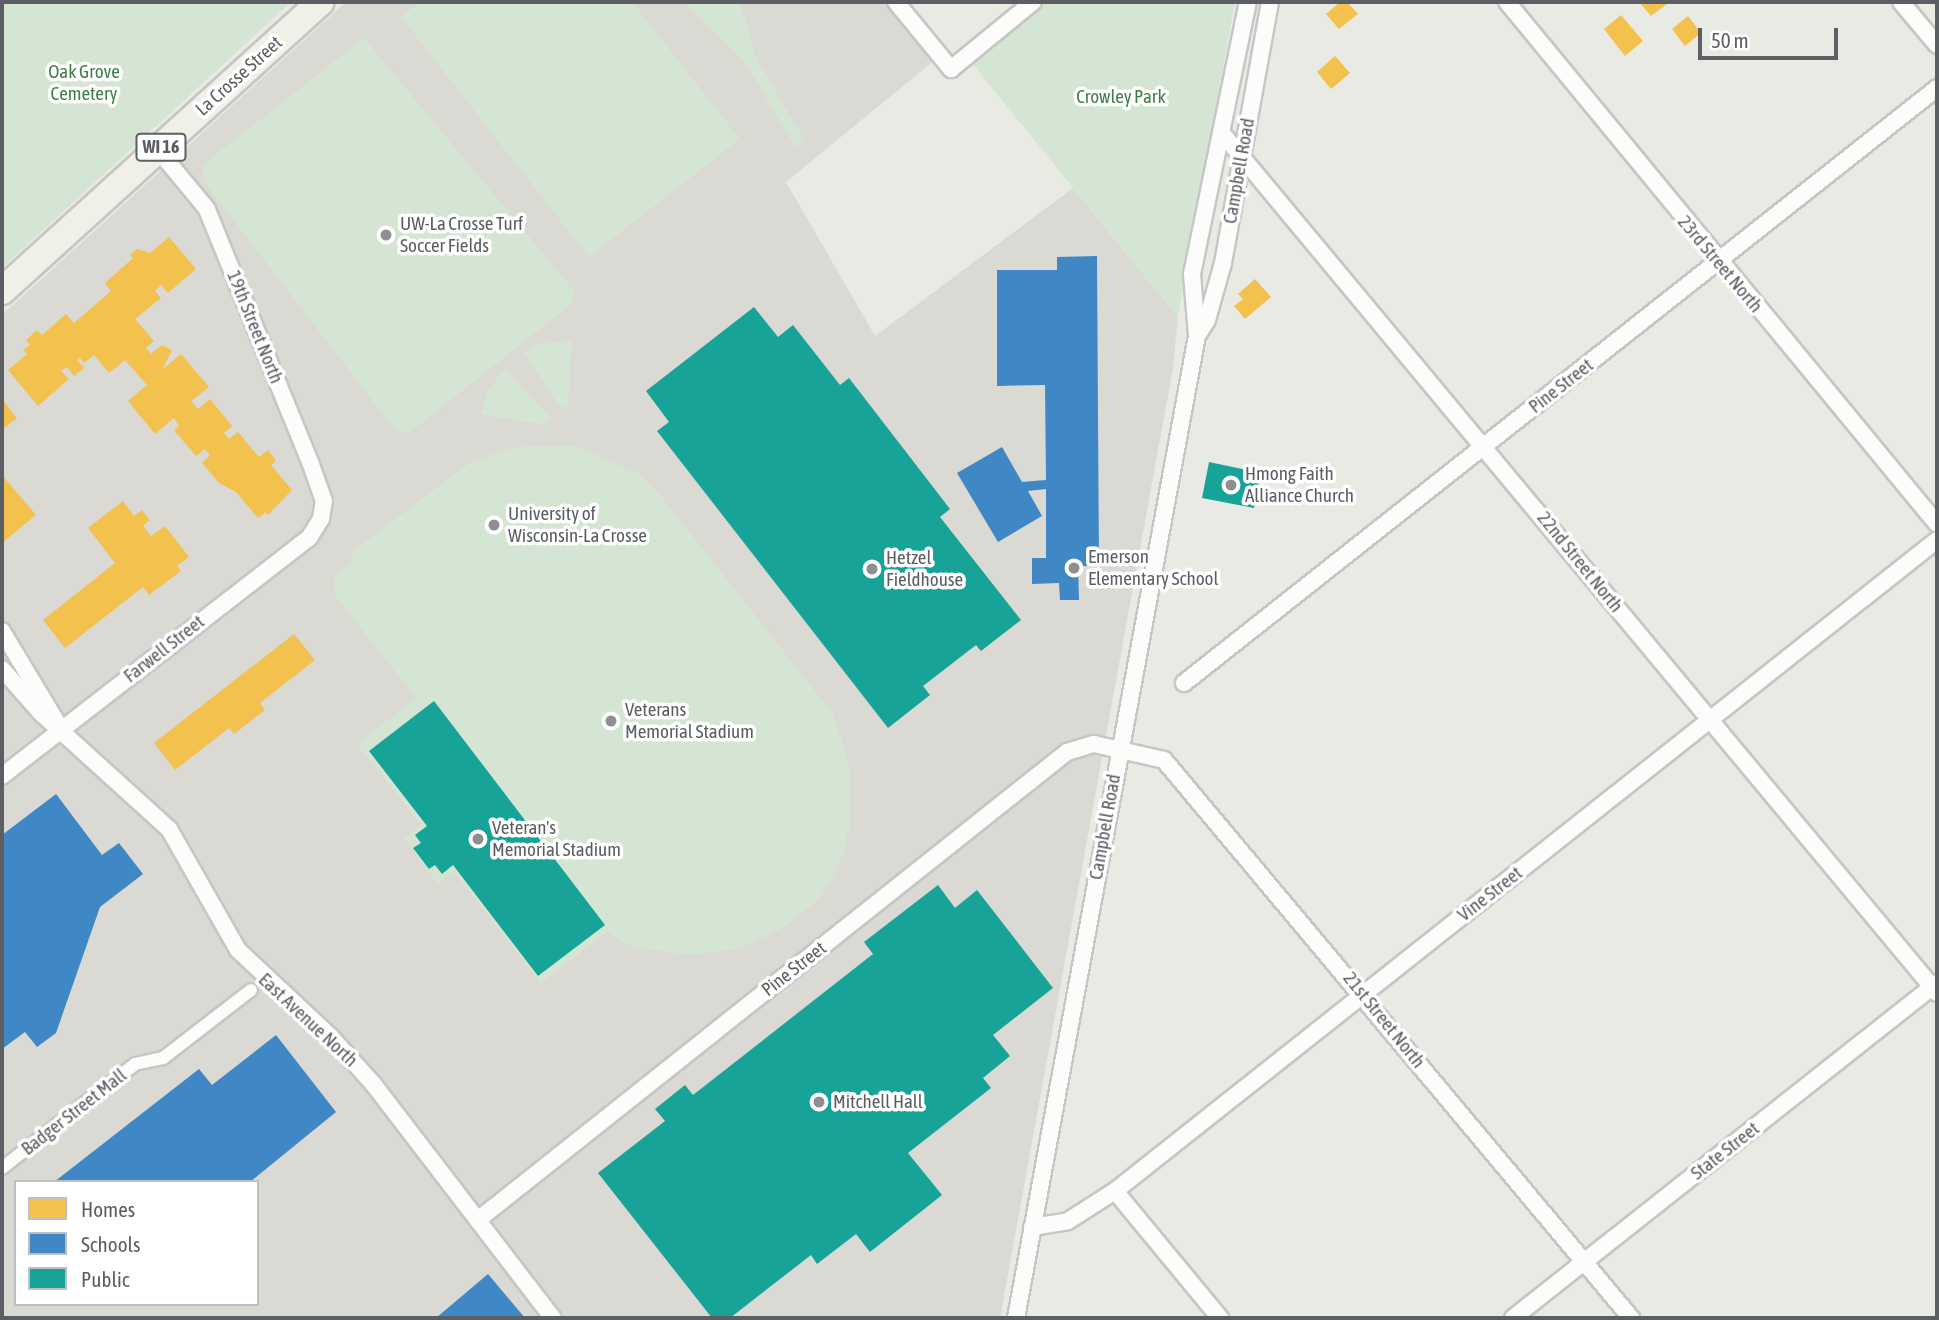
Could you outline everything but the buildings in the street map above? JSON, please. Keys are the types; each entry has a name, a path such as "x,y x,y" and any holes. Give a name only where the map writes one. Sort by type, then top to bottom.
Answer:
{"main road":[{"name":"La Crosse Street","path":"2,291 321,2"}],"street":[{"path":"896,2 951,69 1032,2"},
{"name":"Campbell Road","path":"1016,1318 1196,335 1192,274 1248,2"},
{"name":"Campbell Road","path":"1196,335 1215,299 1270,2"},
{"name":"23rd Street North","path":"1507,2 1718,262 1937,524"},
{"path":"1901,2 1937,45"},
{"name":"Pine Street","path":"1184,683 1937,88"},
{"name":"22nd Street North","path":"1221,132 1709,720 1936,988"},
{"name":"19th Street North","path":"158,150 206,209 310,462 324,501 321,519"},
{"name":"Farwell Street","path":"2,776 309,538 321,519"},
{"name":"Vine Street","path":"1032,1227 1068,1221 1115,1191 1937,540"},
{"name":"East Avenue North","path":"2,631 51,706 60,729"},
{"name":"East Avenue North","path":"2,669 60,729 169,829 238,950 348,1056 479,1219 553,1318"},
{"name":"Pine Street","path":"479,1219 1068,752 1091,744 1119,747"},
{"name":"21st Street North","path":"1119,747 1164,760 1363,994 1631,1318"},
{"name":"State Street","path":"1513,1318 1936,988"},
{"name":"Badger Street Mall","path":"2,1168 135,1064 163,1058 251,990"},
{"path":"1115,1191 1220,1318"}],"shaded area":[{"name":"University of Wisconsin-La Crosse","path":"346,2 886,2 936,59 786,182 875,336 1073,188 1178,317 1173,368 1000,1318 2,1318 2,315"}],"green space":[{"name":"Oak Grove Cemetery","path":"2,2 291,2 2,268"},
{"path":"420,2 632,2 740,139 589,257 401,17"},
{"path":"683,2 740,2 757,59 805,141 795,147 747,65"},
{"name":"Crowley Park","path":"1046,2 1235,2 1178,317 971,62"},
{"name":"UW-La Crosse Turf Soccer Fields","path":"364,38 574,291 570,305 409,433 395,430 202,179 204,164"},
{"path":"572,340 568,407 560,407 524,352 540,344"},
{"path":"505,369 550,416 545,425 481,414 488,390"},
{"name":"Veterans Memorial Stadium","path":"575,446 640,474 661,496 833,714 850,769 850,823 843,855 829,884 819,899 783,928 738,949 690,955 632,947 607,932 541,983 454,872 438,884 404,838 421,825 357,744 416,698 334,594 335,575 350,564 354,550 471,462 515,447"}],"place":[{"name":"UW-La Crosse Turf Soccer Fields","path":"386,235"},
{"name":"Hmong Faith Alliance Church","path":"1231,485"},
{"name":"University of Wisconsin-La Crosse","path":"494,525"},
{"name":"Emerson Elementary School","path":"1074,568"},
{"name":"Hetzel Fieldhouse","path":"872,569"},
{"name":"Veterans Memorial Stadium","path":"611,721"},
{"name":"Veteran's Memorial Stadium","path":"478,839"},
{"name":"Mitchell Hall","path":"819,1102"}]}
